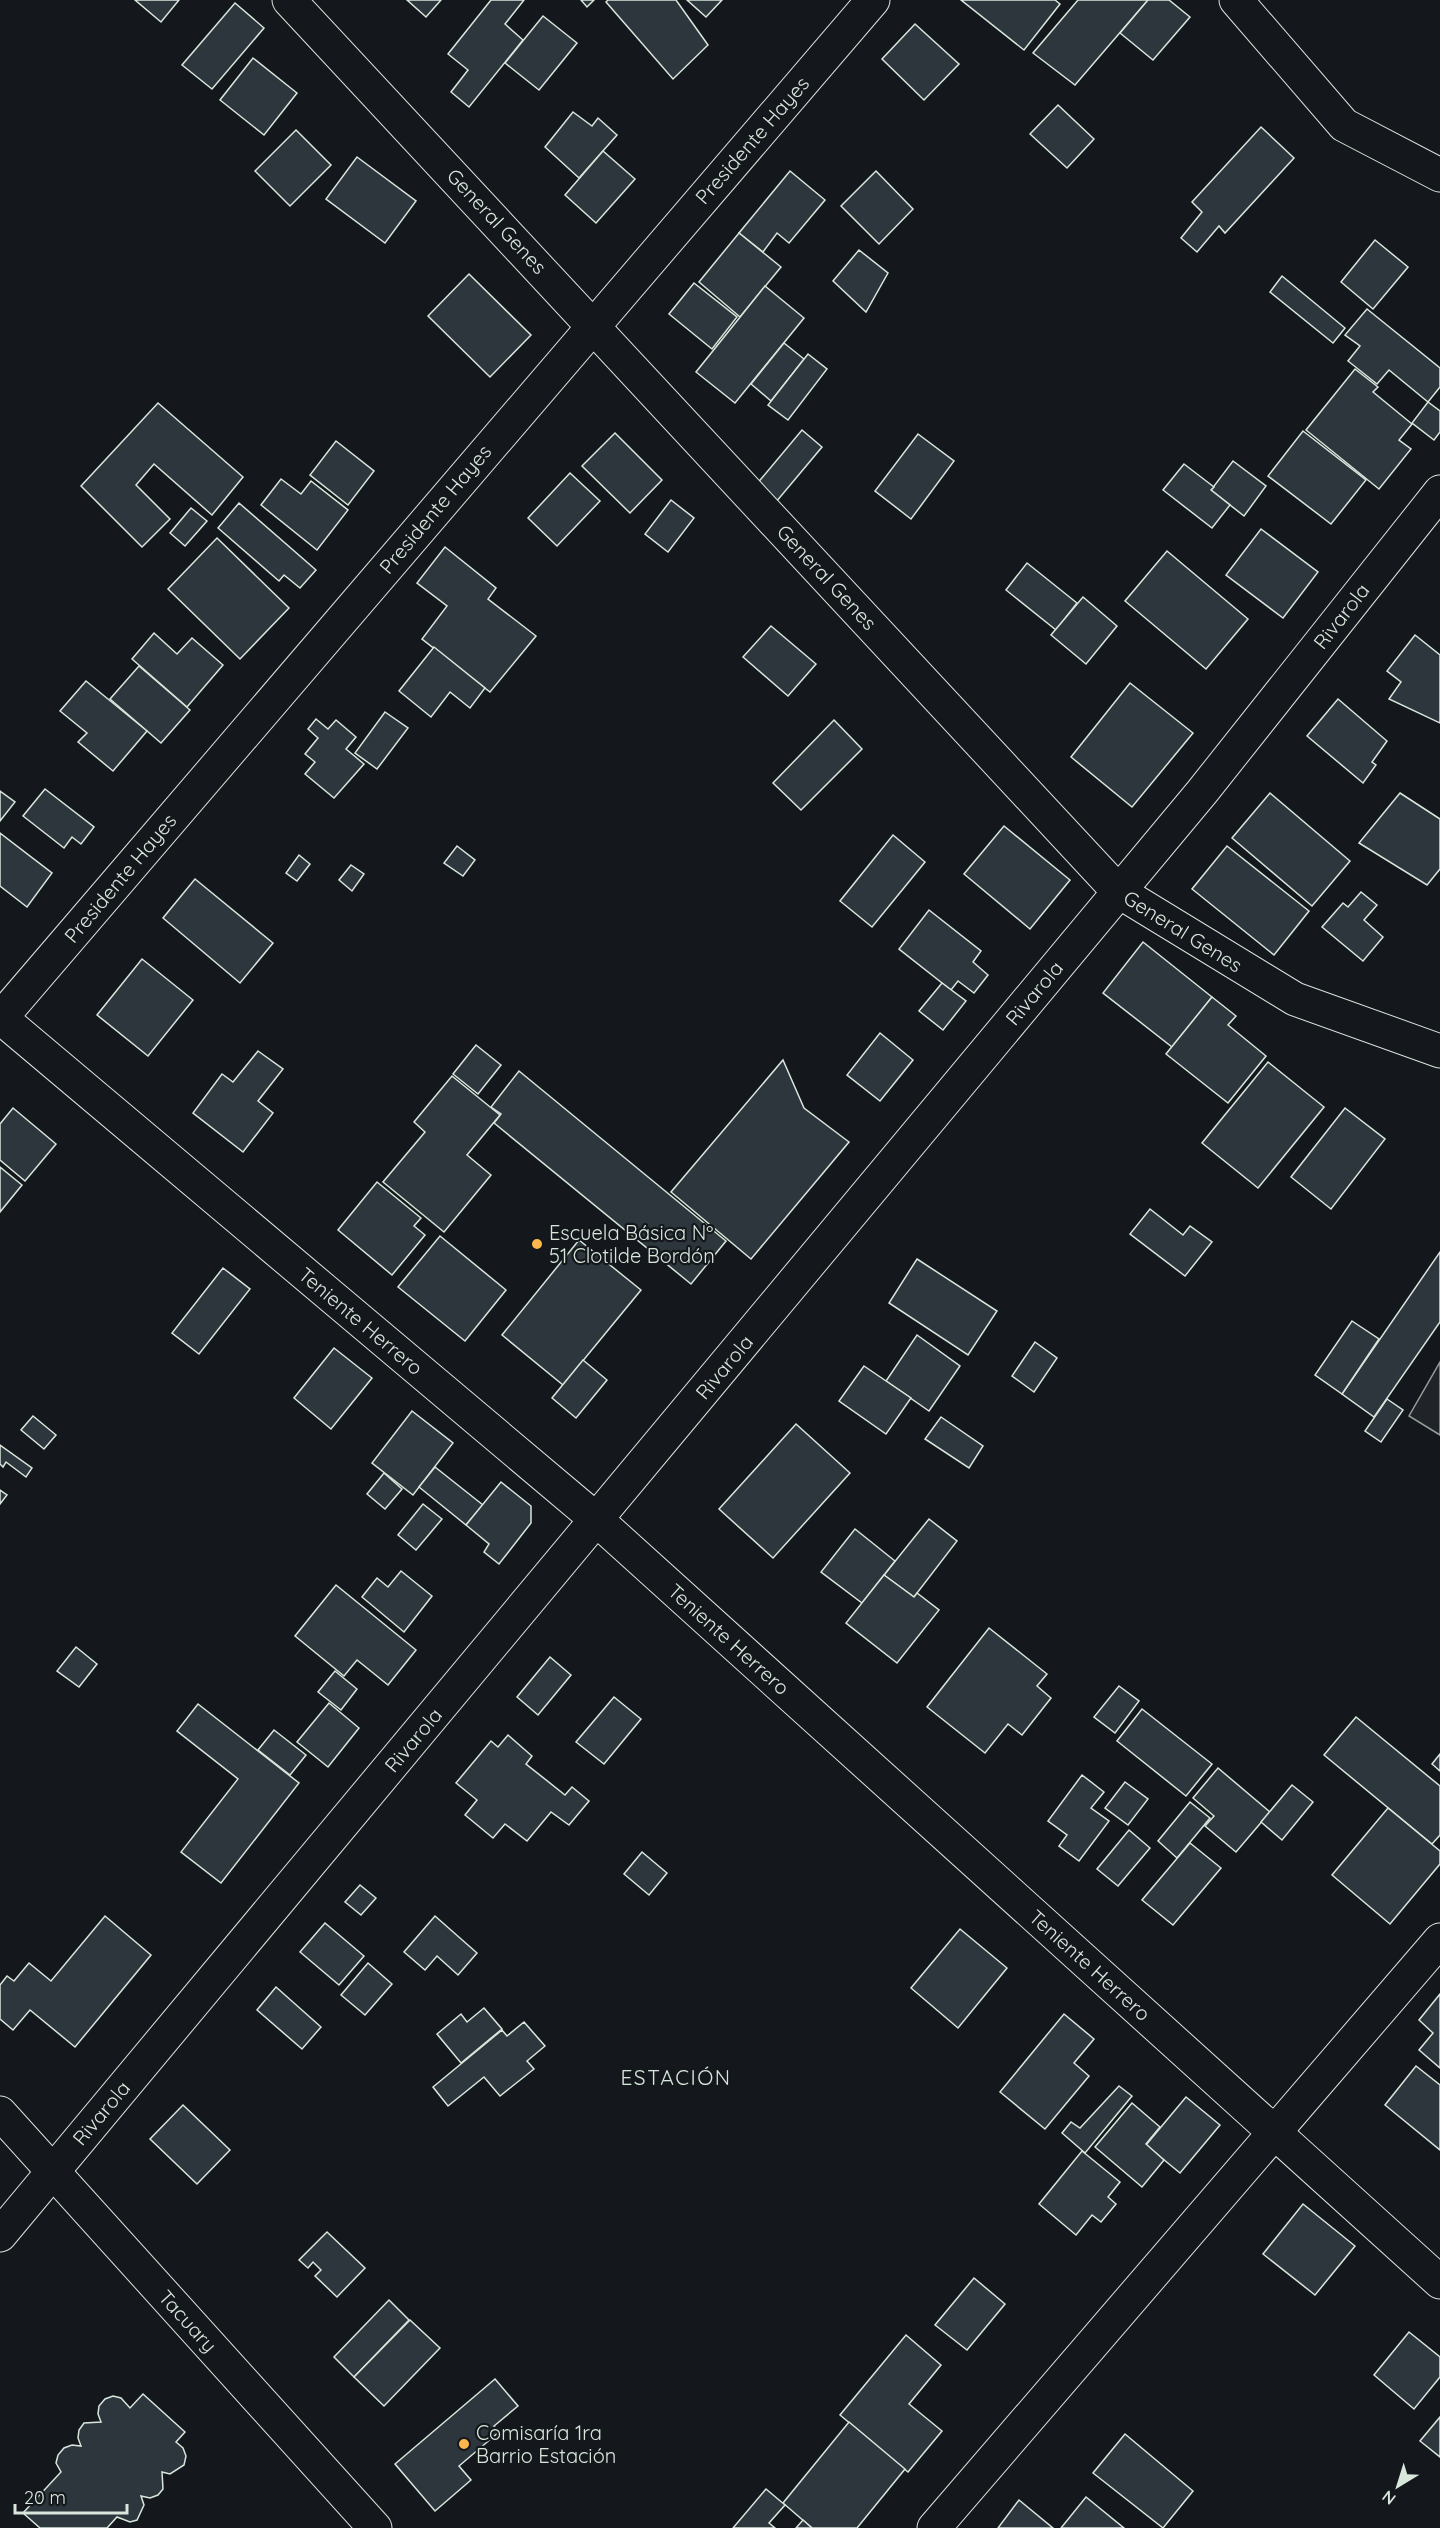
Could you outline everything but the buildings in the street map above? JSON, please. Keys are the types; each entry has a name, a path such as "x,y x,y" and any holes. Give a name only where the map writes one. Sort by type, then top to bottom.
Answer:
{"street":[{"name":"Presidente Hayes","path":"0,1018 873,0"},
{"path":"1236,0 1344,125 1440,175"},
{"name":"General Genes","path":"301,4 593,324 1118,891 1295,999 1440,1051"},
{"name":"Rivarola","path":"0,2235 1202,792 1440,492"},
{"name":"Teniente Herrero","path":"0,1018 597,1520 1440,2282"},
{"path":"934,2528 1440,1940"},
{"name":"Tacuary","path":"0,2113 375,2528"}],"shaded area":[{"path":"1440,1362 1440,1435 1409,1416"}],"place":[{"name":"Escuela Básica Nº 51 Clotilde Bordón","path":"537,1244"},
{"name":"Comisaría 1ra Barrio Estación","path":"464,2444"}],"district":[{"name":"ESTACIÓN","path":"676,2077"}]}
